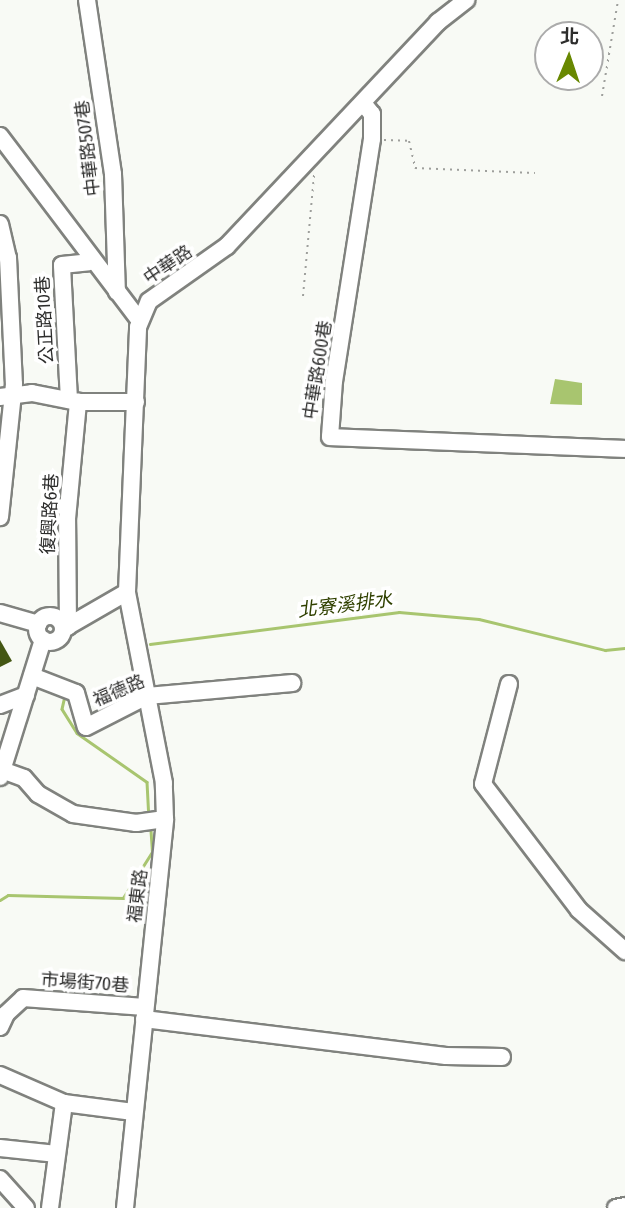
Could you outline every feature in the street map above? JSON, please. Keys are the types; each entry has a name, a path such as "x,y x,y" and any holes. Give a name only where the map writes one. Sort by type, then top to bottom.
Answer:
{"street":[{"name":"中華路507巷","path":"87,0 113,174 117,292"},
{"name":"中華路","path":"139,320 149,301 227,246 438,22 466,0"},
{"name":"中華路600巷","path":"363,103 372,114 372,139 334,381 330,436 625,449"},
{"path":"0,136 139,320 127,592 66,628 58,639 43,640"},
{"path":"0,224 3,245 7,396 0,517"},
{"name":"公正路10巷","path":"73,401 62,265 89,262"},
{"path":"7,396 33,393 73,401 136,402"},
{"name":"復興路6巷","path":"66,628 67,519 73,401"},
{"name":"福東路","path":"125,1208 144,1013 155,821 164,783 127,592"},
{"path":"0,613 37,624 54,617 66,628"},
{"path":"37,624 43,640 1,774 24,778 38,794 73,814 155,821"},
{"name":"福德路","path":"32,676 76,693 86,727 147,696 292,683"},
{"path":"509,684 483,784 579,910 625,951"},
{"path":"0,705 26,695"},
{"name":"市場街70巷","path":"0,1027 23,998 446,1056 502,1057"},
{"path":"0,1075 64,1103 133,1112"},
{"path":"50,1208 64,1103"},
{"path":"0,1148 57,1154"},
{"path":"0,1179 26,1208"},
{"path":"616,1208 625,1206"}],"path":[{"path":"602,96 618,0"},
{"path":"372,139 409,141 415,169 535,173"},
{"path":"303,296 315,176 306,165"}],"shaded area":[{"path":"555,379 582,383 582,405 550,404"}],"building":[{"path":"0,640 12,661 0,667"}],"waterway":[{"name":"北寮溪排水","path":"150,644 399,612 479,619 605,650 625,648"},
{"name":"北寮溪排水","path":"65,696 62,709 77,733 147,782 149,816"},
{"name":"北寮溪排水","path":"0,900 8,895 123,898 152,852 150,826"}]}
